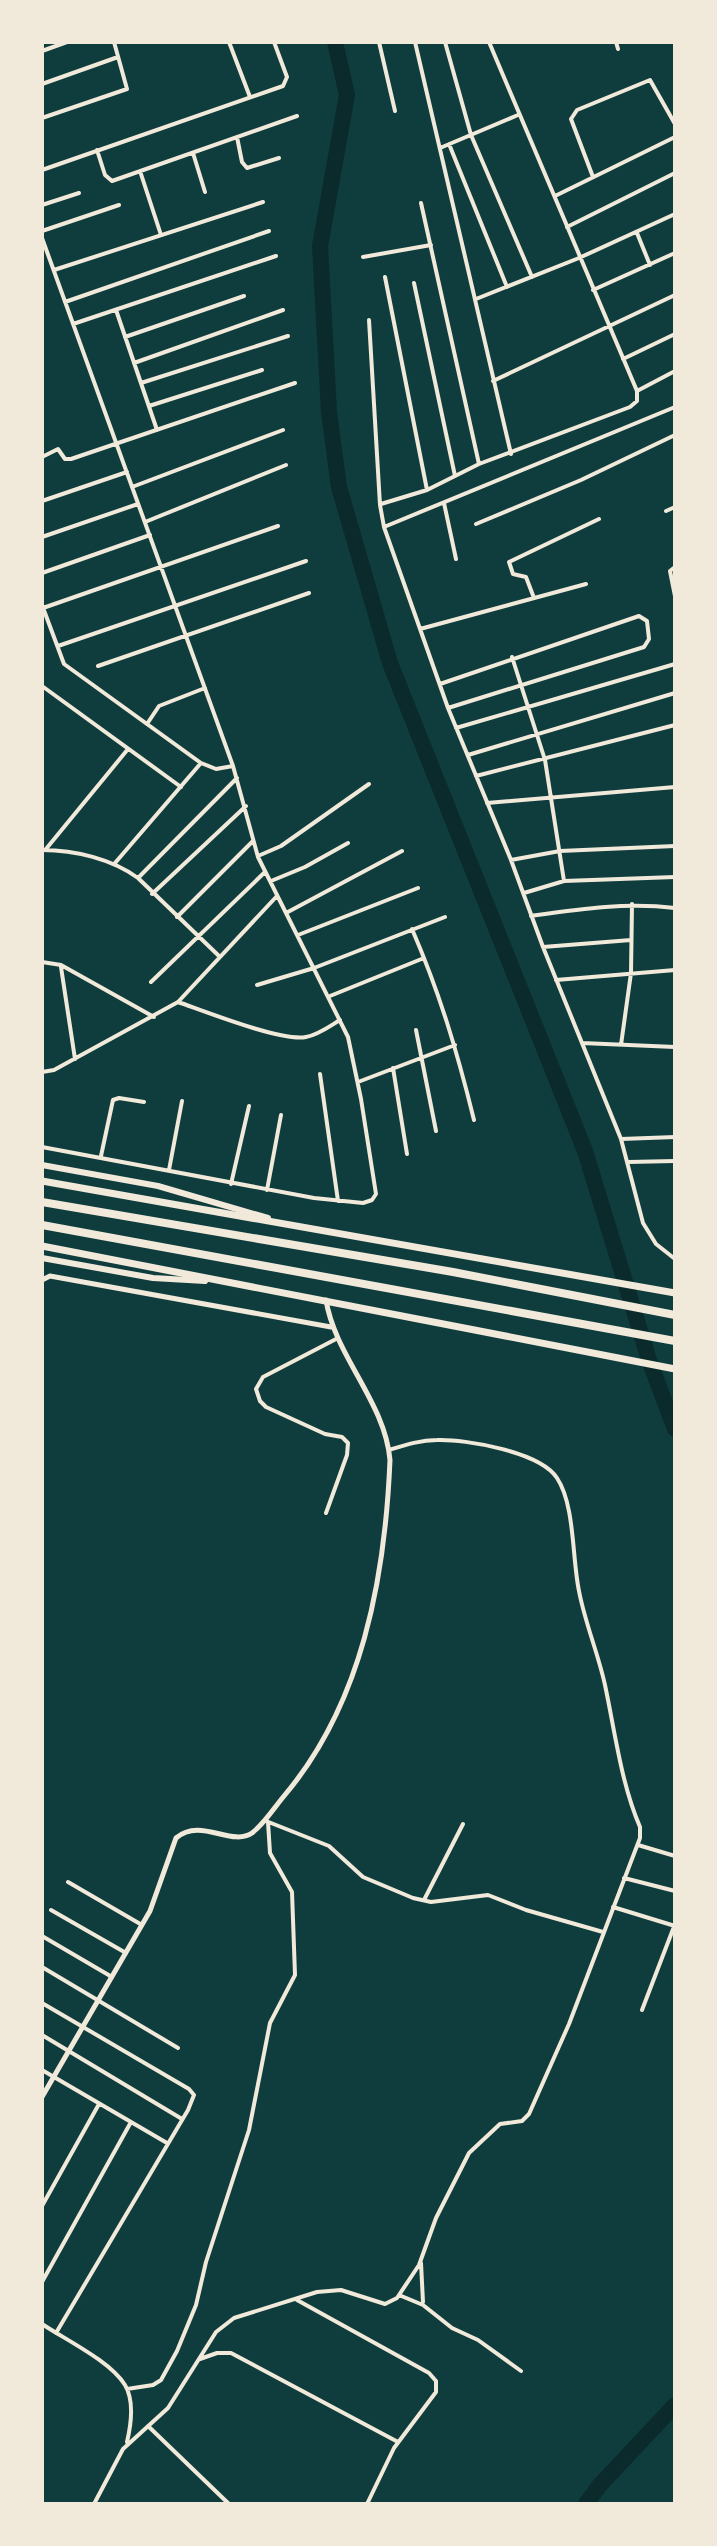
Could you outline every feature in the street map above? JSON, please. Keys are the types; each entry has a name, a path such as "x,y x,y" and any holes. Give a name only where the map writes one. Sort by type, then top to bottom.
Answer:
{"highway":[{"path":"42,1181 675,1293"},
{"path":"42,1202 453,1272 675,1315"},
{"path":"42,1225 675,1341"},
{"path":"42,1246 675,1369"}],"main road":[{"path":"42,1165 158,1186 286,1223"},
{"path":"42,1258 153,1278 228,1282"}],"street":[{"path":"42,51 67,42"},
{"path":"42,118 127,89 114,42"},
{"path":"229,42 250,97"},
{"path":"42,170 283,86 288,80 274,42"},
{"path":"379,42 395,111"},
{"path":"415,42 511,454"},
{"path":"445,42 471,135 532,277"},
{"path":"380,505 427,490 479,464 630,407 637,401 637,391 489,42"},
{"path":"616,42 618,49"},
{"path":"42,84 118,57"},
{"path":"593,177 571,119 577,110 650,80 675,124"},
{"path":"440,148 518,115"},
{"path":"97,150 105,175 110,180 297,116"},
{"path":"237,137 242,162 247,168 279,158"},
{"path":"555,197 675,137"},
{"path":"449,144 507,287"},
{"path":"193,153 205,192"},
{"path":"140,171 161,235"},
{"path":"567,227 675,173"},
{"path":"42,205 79,193"},
{"path":"54,270 263,202"},
{"path":"421,203 479,464"},
{"path":"42,231 119,205"},
{"path":"476,299 579,258 675,214"},
{"path":"65,302 269,231"},
{"path":"637,232 650,265"},
{"path":"42,238 233,766 258,856 348,1037 376,1194 372,1200 363,1203 338,1201 231,1184 101,1156 42,1147"},
{"path":"363,257 431,245"},
{"path":"593,290 675,253"},
{"path":"73,324 276,256"},
{"path":"385,277 427,490"},
{"path":"414,283 455,476"},
{"path":"493,381 675,295"},
{"path":"125,337 244,296"},
{"path":"116,310 157,430"},
{"path":"134,363 283,310"},
{"path":"369,320 384,527 448,708 621,1139 648,1234 675,1259"},
{"path":"623,359 675,334"},
{"path":"141,383 288,336"},
{"path":"149,406 262,370"},
{"path":"637,391 675,371"},
{"path":"42,457 58,449 62,450 64,458 69,459 295,383"},
{"path":"384,527 675,407"},
{"path":"132,487 283,430"},
{"path":"476,524 581,480 675,435"},
{"path":"145,522 286,465"},
{"path":"42,501 127,472"},
{"path":"444,503 456,559"},
{"path":"42,537 138,504"},
{"path":"666,511 675,507"},
{"path":"534,598 526,577 513,574 509,562 599,519"},
{"path":"233,766 216,769 201,763 64,664 42,606 278,526"},
{"path":"42,573 150,535"},
{"path":"57,646 306,561"},
{"path":"675,567 670,571 670,578 675,596"},
{"path":"420,629 586,584"},
{"path":"98,666 309,593"},
{"path":"439,684 639,616 647,621 649,639 644,647 448,708"},
{"path":"512,657 545,760 564,881"},
{"path":"456,728 675,664"},
{"path":"42,686 181,787"},
{"path":"147,724 159,706 205,688"},
{"path":"468,755 675,693"},
{"path":"476,776 675,725"},
{"path":"128,749 44,850 115,863 138,878 219,956"},
{"path":"115,863 201,763"},
{"path":"138,878 237,778"},
{"path":"258,856 281,846 369,784"},
{"path":"487,803 675,787"},
{"path":"152,894 246,806"},
{"path":"177,917 253,841"},
{"path":"270,881 305,867 348,843"},
{"path":"511,860 560,851 675,846"},
{"path":"286,913 402,851"},
{"path":"151,982 265,872"},
{"path":"524,893 564,881 675,877"},
{"path":"298,935 418,888"},
{"path":"42,1072 54,1070 178,1002 277,896"},
{"path":"531,916 632,904 675,908"},
{"path":"621,1045 631,973 632,904"},
{"path":"257,985 314,968 445,917"},
{"path":"412,929 434,978 474,1120"},
{"path":"543,947 631,940"},
{"path":"329,996 424,958"},
{"path":"42,962 61,965 154,1017"},
{"path":"61,965 75,1059"},
{"path":"556,980 675,970"},
{"path":"178,1002 241,1024 289,1036 309,1036 340,1020"},
{"path":"416,1030 436,1131"},
{"path":"582,1043 675,1047"},
{"path":"358,1082 455,1045"},
{"path":"393,1068 407,1154"},
{"path":"320,1074 338,1201"},
{"path":"101,1156 113,1100 144,1102"},
{"path":"169,1170 182,1101"},
{"path":"231,1184 249,1106"},
{"path":"267,1190 281,1115"},
{"path":"621,1139 675,1137"},
{"path":"628,1162 675,1161"},
{"path":"42,1280 50,1276 332,1327"},
{"path":"42,2097 142,1925 156,1896 176,1838 194,1829 244,1836 266,1821 306,1769 324,1739 360,1658 385,1524 389,1450 370,1398 332,1327 326,1300"},
{"path":"326,1513 347,1455 348,1443 342,1437 325,1434 266,1407 256,1389 263,1377 338,1338"},
{"path":"94,2504 127,2443 168,2408 216,2332 234,2318 332,2290 351,2292 385,2304 393,2302 399,2295 421,2259 436,2218 473,2148 500,2124 522,2121 529,2114 569,2024 638,1845 640,1827 579,1593 566,1500 556,1477 541,1464 477,1443 437,1440 410,1443 389,1450"},
{"path":"266,1821 329,1846 363,1877 424,1901 488,1895 526,1910 603,1932"},
{"path":"127,2389 153,2385 161,2380 192,2314 249,2130 270,2023 295,1975 292,1892 268,1848 266,1821"},
{"path":"424,1901 463,1824"},
{"path":"638,1845 675,1856"},
{"path":"624,1878 675,1891"},
{"path":"68,1882 142,1925"},
{"path":"613,1907 675,1925 642,2010"},
{"path":"51,1910 126,1953"},
{"path":"42,1936 112,1977"},
{"path":"42,1967 178,2048"},
{"path":"42,2003 191,2090 194,2098 56,2333"},
{"path":"42,2035 182,2119"},
{"path":"42,2070 167,2143"},
{"path":"42,2206 99,2104"},
{"path":"42,2282 131,2122"},
{"path":"421,2259 423,2305"},
{"path":"399,2295 423,2305 452,2328 478,2340 521,2371"},
{"path":"297,2300 434,2378 437,2389 429,2404 398,2442 367,2504"},
{"path":"42,2324 110,2370 127,2389 131,2418 127,2443"},
{"path":"199,2360 217,2353 231,2353 398,2442"},
{"path":"148,2426 229,2504"}],"waterway":[{"path":"335,42 347,95 320,246 329,412 339,487 390,663 585,1151 649,1360 675,1429"},
{"path":"586,2504 675,2405"}]}
